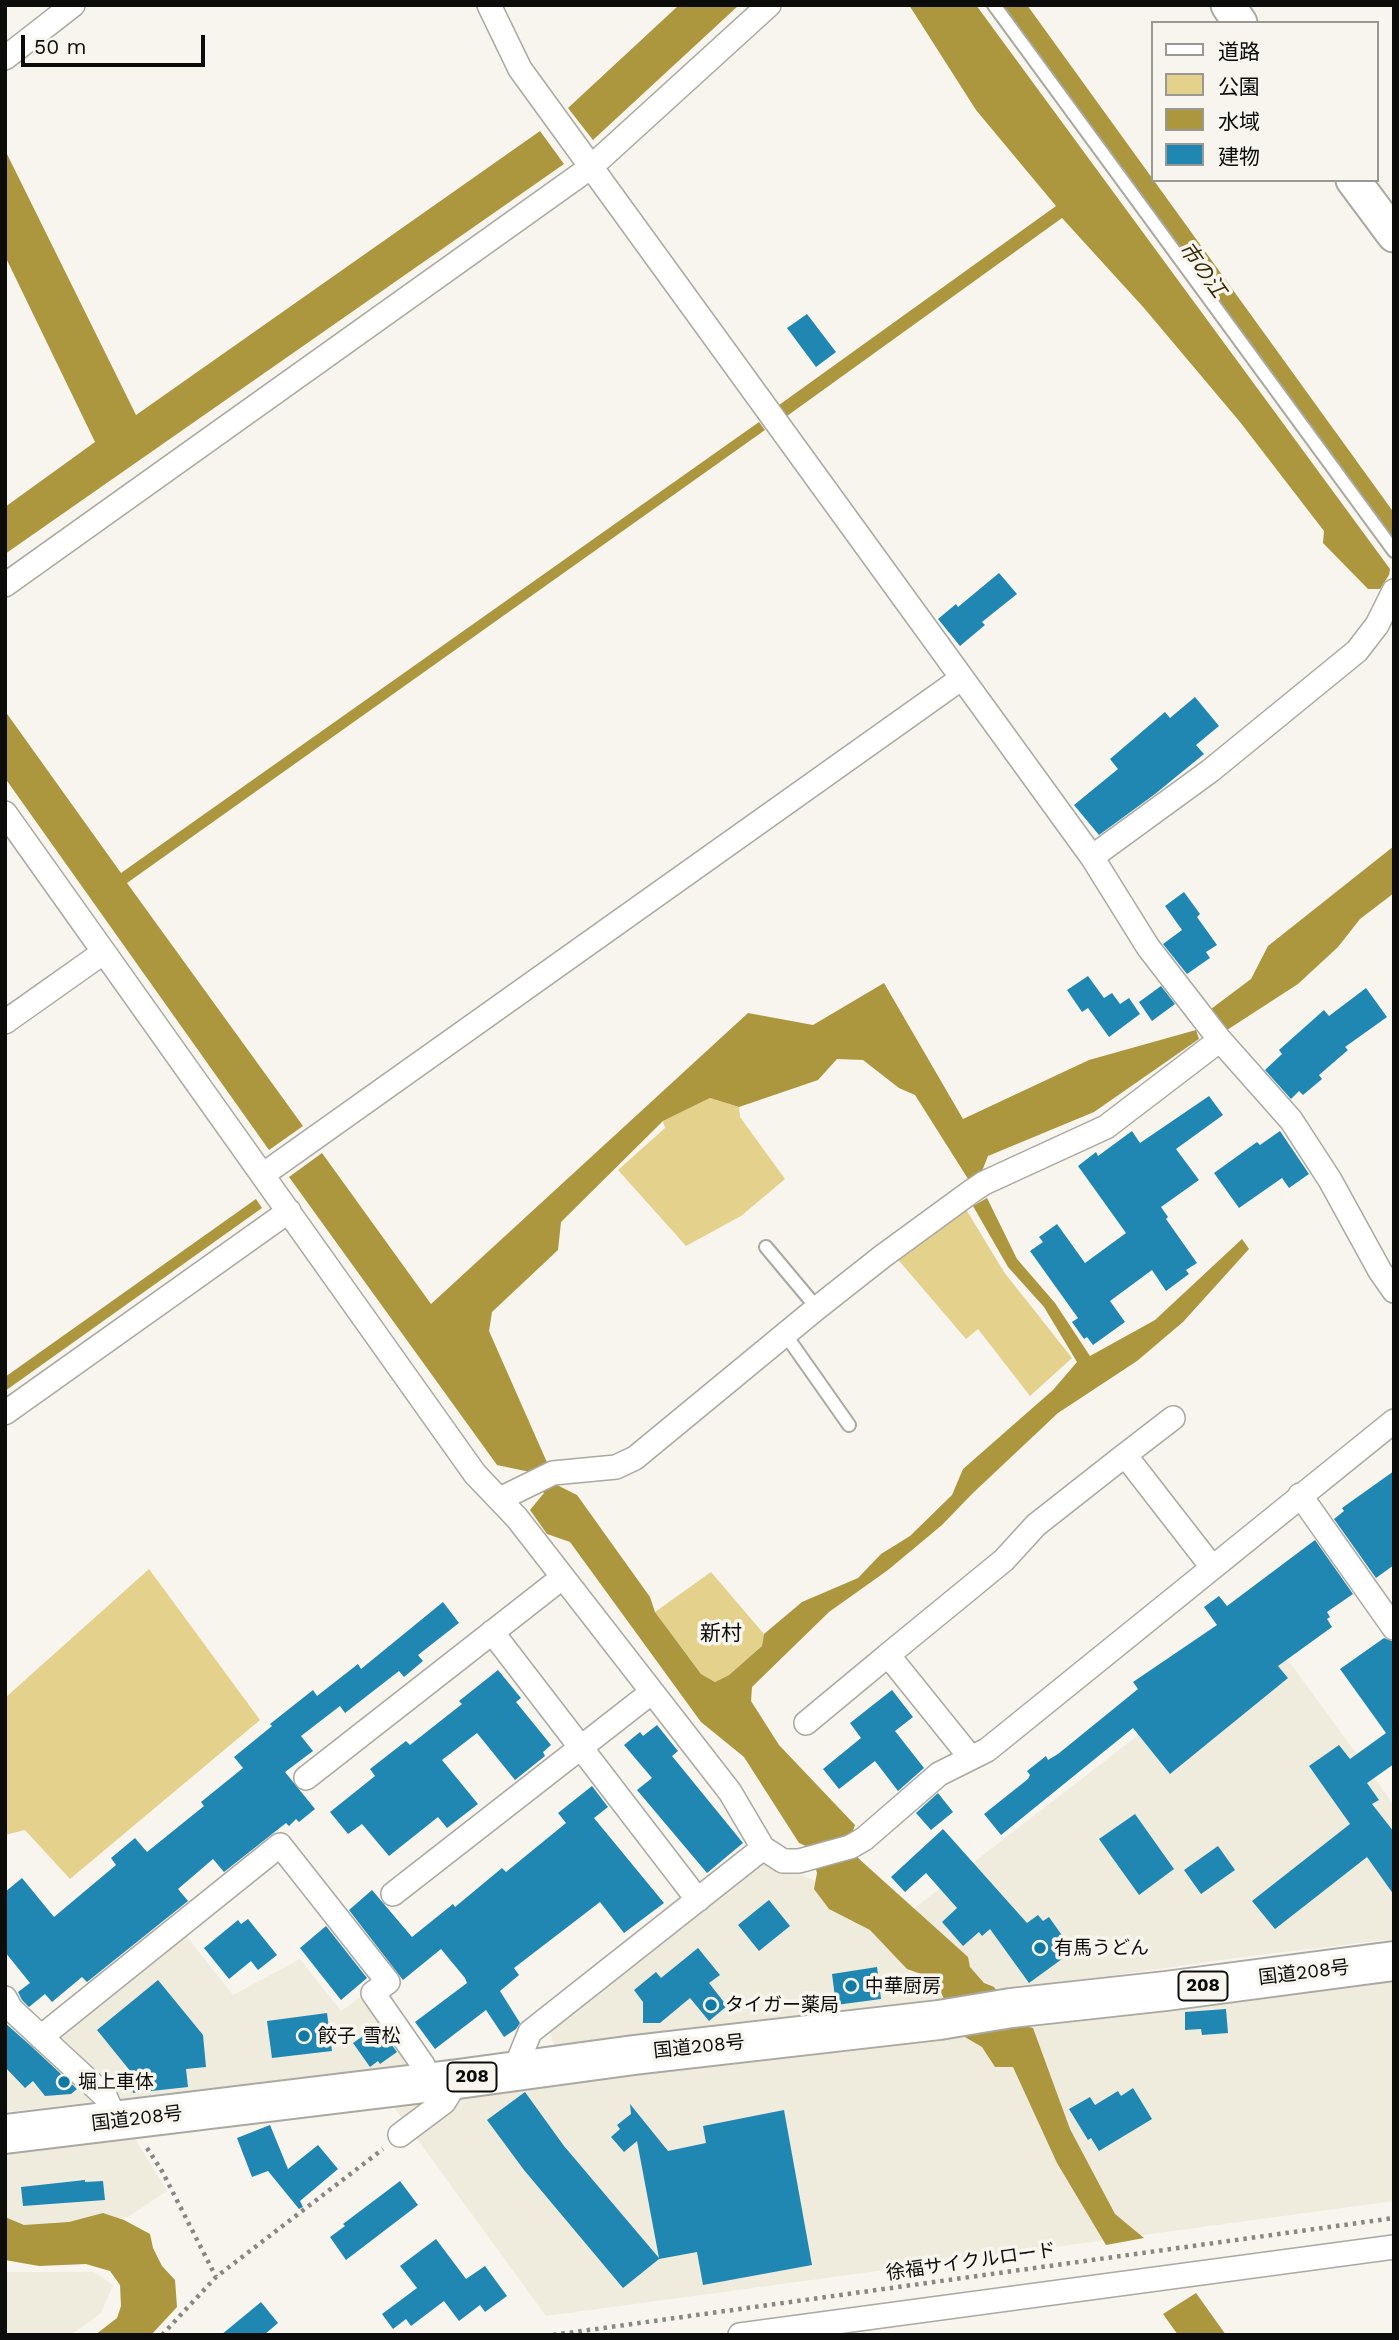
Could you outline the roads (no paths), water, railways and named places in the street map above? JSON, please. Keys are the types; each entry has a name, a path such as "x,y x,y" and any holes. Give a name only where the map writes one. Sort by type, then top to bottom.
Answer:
{"highway":[{"name":"国道208号","path":"5,2134 440,2082 634,2055 939,2020 1011,2008 1394,1961"}],"street":[{"path":"5,58 73,5"},
{"path":"489,5 520,69 1092,857 1148,947 1213,1032 1291,1120 1330,1180 1380,1271 1394,1291"},
{"path":"5,585 591,167 769,5"},
{"path":"1228,5 1239,21"},
{"path":"1354,182 1394,235"},
{"path":"1092,857 1210,771 1356,651 1377,625 1392,594"},
{"path":"264,1174 962,678"},
{"path":"5,813 475,1474 500,1499 563,1577 730,1792 764,1848 783,1861 799,1861 850,1847 864,1839 939,1774 987,1750 1394,1421"},
{"path":"5,1022 104,952"},
{"path":"500,1499 553,1473 616,1467 635,1458 883,1256 978,1187 1106,1127 1213,1032"},
{"path":"5,1413 289,1211"},
{"path":"806,1723 1004,1560 1036,1525 1173,1418"},
{"path":"1125,1455 1212,1567"},
{"path":"1300,1495 1386,1601 1394,1628"},
{"path":"306,1778 563,1577"},
{"path":"492,1632 698,1900"},
{"path":"888,1655 971,1758"},
{"path":"393,1895 652,1692"},
{"path":"41,2037 279,1845 388,1982 373,1993 423,2065 440,2082 443,2102 400,2136"},
{"path":"514,2071 530,2032 764,1848"},
{"path":"5,1998 11,2009 106,2096 126,2120"},
{"path":"740,2335 792,2331 1394,2246"}],"lane":[{"path":"994,5 1394,551"},
{"path":"766,1247 817,1308"},
{"path":"785,1334 849,1424"}],"water":[{"path":"679,5 739,5 593,140 568,108"},
{"path":"909,5 976,5 1390,569 1380,589 1368,589 1323,543 1324,531 1240,422 1144,308 1062,218 787,416 779,405 1056,206 976,110"},
{"path":"540,131 564,164 5,554 5,507 95,442 5,256 5,150 136,415"},
{"path":"759,422 765,430 127,883 303,1126 269,1150 5,778 5,711 121,873"},
{"path":"1394,846 1394,893 1360,919 1338,947 1298,984 1227,1030 1214,1022 1207,1012 1251,979 1268,946"},
{"path":"884,983 963,1119 1089,1060 1196,1030 1199,1039 1094,1112 988,1156 980,1176 970,1182 915,1095 899,1088 863,1060 837,1059 818,1080 739,1107 710,1098 663,1121 561,1222 558,1250 492,1312 489,1331 557,1485 577,1495 650,1597 655,1612 701,1674 715,1682 729,1675 762,1646 764,1634 802,1602 858,1578 881,1554 910,1536 952,1495 963,1469 1053,1390 1077,1362 1044,1307 1008,1267 973,1206 987,1198 1017,1259 1055,1303 1090,1356 1155,1320 1242,1239 1249,1249 1183,1322 1137,1361 1058,1413 942,1525 888,1570 829,1612 752,1687 751,1701 779,1745 855,1825 851,1836 858,1858 968,1957 970,1967 984,1983 994,1987 1019,2025 1033,2028 1070,2129 1115,2214 1144,2238 1106,2245 1057,2163 1013,2067 995,2067 982,2047 958,2033 941,1992 924,1975 907,1969 870,1930 829,1909 814,1889 817,1873 810,1848 799,1843 744,1757 701,1722 570,1542 547,1534 530,1510 544,1493 530,1472 497,1465 289,1177 322,1153 431,1304 748,1013 813,1025"},
{"path":"256,1199 262,1208 5,1391 5,1377"},
{"path":"103,2213 124,2220 150,2234 153,2248 162,2266 175,2280 177,2307 151,2335 95,2335 117,2318 121,2306 120,2285 110,2271 86,2264 39,2266 5,2260 5,2217 24,2225 69,2222"},
{"path":"1196,2293 1226,2335 1178,2335 1163,2314"}],"waterway":[{"name":"市の江","path":"1011,5 1394,535"}],"place":[{"name":"有馬うどん","path":"1040,1948"},
{"name":"中華厨房","path":"851,1986"},
{"name":"タイガー薬局","path":"711,2005"},
{"name":"餃子 雪松","path":"304,2036"},
{"name":"堀上車体","path":"64,2082"}],"district":[{"name":"新村","path":"721,1634"}]}
